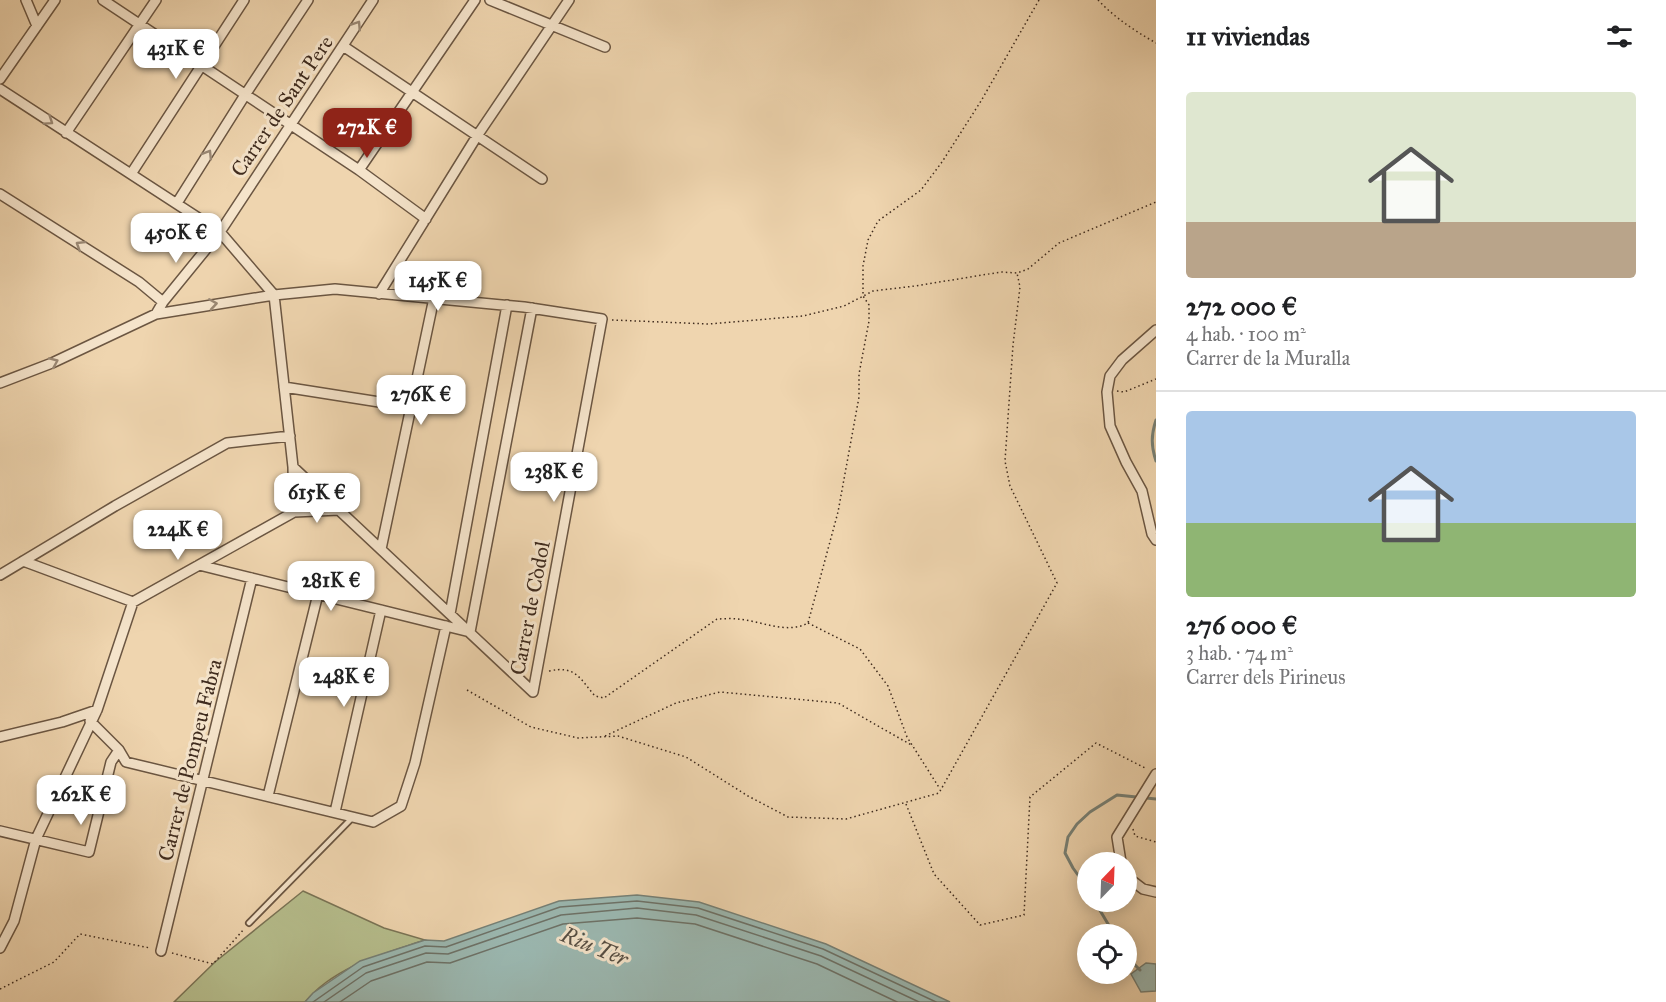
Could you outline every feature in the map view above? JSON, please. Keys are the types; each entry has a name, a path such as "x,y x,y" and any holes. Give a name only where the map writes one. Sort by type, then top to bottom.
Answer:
{"street":[{"path":"26,0 37,26"},
{"path":"0,79 55,0"},
{"path":"104,0 358,170 426,219"},
{"path":"66,133 156,0"},
{"path":"131,174 244,0"},
{"path":"177,203 308,0"},
{"name":"Carrer de Sant Pere","path":"156,314 163,302 220,232 373,0"},
{"path":"358,170 475,0"},
{"path":"490,0 605,47"},
{"path":"380,294 477,136 569,0"},
{"path":"343,46 542,179"},
{"path":"0,88 220,232 274,295 293,467 294,512"},
{"path":"0,194 139,282 163,302"},
{"path":"0,383 52,363 156,314 274,295 335,289 507,305 602,319"},
{"path":"381,549 434,298"},
{"path":"450,614 507,305"},
{"path":"470,632 532,308"},
{"name":"Carrer de Còdol","path":"470,632 533,692 602,319"},
{"path":"1156,330 1122,360 1110,376 1108,389 1110,426 1142,491 1152,534 1156,540"},
{"path":"284,387 411,407"},
{"path":"0,575 115,506 227,443 290,436"},
{"path":"293,467 470,632"},
{"path":"0,948 14,921 36,839 97,710 133,602 294,512 339,510"},
{"path":"23,561 133,602"},
{"path":"199,565 470,632"},
{"name":"Carrer de Pompeu Fabra","path":"161,951 252,578"},
{"path":"268,796 318,594"},
{"path":"334,812 381,610"},
{"path":"90,722 119,750 126,762 373,822 401,806 416,763 446,626"},
{"path":"0,737 62,722 97,710"},
{"path":"0,831 89,852 111,762 119,750"},
{"path":"1120,852 1118,837 1155,775"},
{"path":"1137,884 1143,889 1156,892"}],"lane":[{"path":"249,924 353,817"}],"path":[{"path":"537,673 557,669 574,672 584,679 595,696 604,698 717,619 735,618 789,628 798,628 808,622 838,512 859,397 859,374 869,321 869,305 863,296 863,266 868,240 878,221 921,190 942,162 981,101 1039,0"},
{"path":"1098,0 1123,23 1156,44"},
{"path":"602,319 646,323 709,324 803,316 844,306 873,291 1001,272 1017,273 1028,269 1059,243 1156,202"},
{"path":"467,690 531,727 578,738 618,736 686,757 748,796 788,817 846,819 939,794 1057,583 1010,486 1005,461 1013,345 1020,287 1017,273"},
{"path":"1108,389 1124,392 1156,379"},
{"path":"808,622 860,649 888,686 907,737 941,790"},
{"path":"604,737 676,703 720,692 838,703 913,747"},
{"path":"906,802 934,874 980,925 1024,915 1030,796 1096,743 1146,769"},
{"path":"1133,812 1135,836 1156,842"},
{"path":"0,989 54,962 80,934 213,964 249,924"}],"green space":[{"path":"303,891 384,928 425,940 376,956 345,970 330,979 305,1002 174,1002 215,962"}],"water":[{"name":"Riu Ter","path":"637,895 699,902 826,944 950,1002 305,1002 313,993 360,961 425,940 444,941 559,901"},
{"path":"1146,963 1156,964 1156,991 1141,992 1137,984 1137,970"}],"waterway":[{"path":"1156,420 1152,440 1156,461"},
{"path":"1077,874 1065,853 1068,837 1077,824 1090,812 1117,795 1156,799"},
{"path":"1101,912 1108,924"},
{"path":"1137,967 1140,970"}]}
